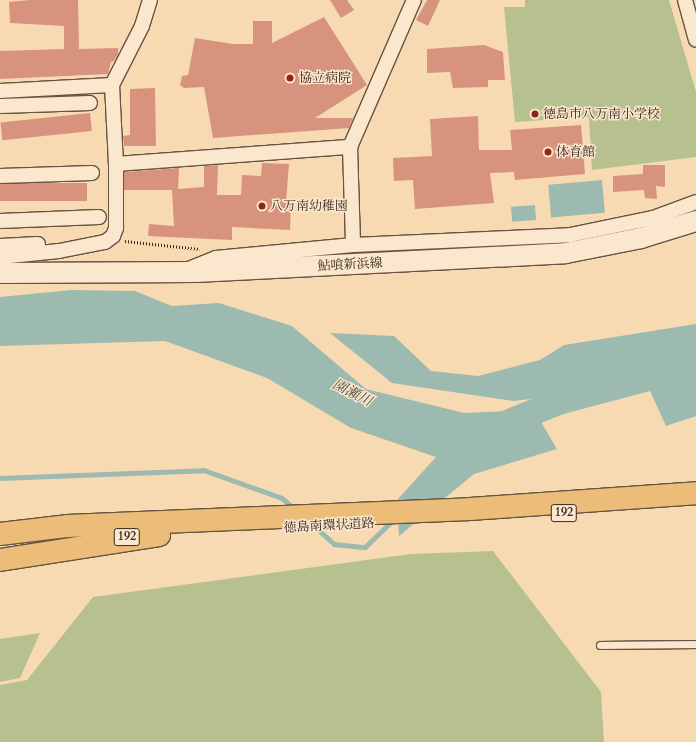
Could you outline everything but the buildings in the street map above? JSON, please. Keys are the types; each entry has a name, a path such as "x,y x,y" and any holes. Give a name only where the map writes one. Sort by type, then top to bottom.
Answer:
{"highway":[{"name":"192","path":"654,503 696,493"},
{"name":"192","path":"654,503 696,505"},
{"name":"徳島南環状道路","path":"0,534 67,526 255,524 470,514 654,503"},
{"name":"徳島南環状道路","path":"0,546 159,535 255,524"},
{"path":"0,530 67,526"},
{"path":"0,560 159,535"}],"main road":[{"name":"鮎喰新浜線","path":"0,273 180,272 566,253 641,238 696,221"}],"street":[{"path":"0,257 59,251 105,242 113,236 116,228 116,164 112,85 142,26 150,0"},
{"path":"353,245 350,146 414,0"},
{"path":"685,0 696,40"},
{"path":"0,92 112,85"},
{"path":"0,106 90,103"},
{"path":"116,164 350,146"},
{"path":"0,176 92,173"},
{"path":"180,272 216,258 353,245 570,235 653,218 696,202"},
{"path":"0,221 99,217"},
{"path":"0,246 105,242"}],"lane":[{"path":"600,645 696,644"}],"green space":[{"path":"525,0 669,0 696,92 696,157 592,170 589,117 515,122 504,7 525,7"},
{"path":"493,551 601,692 604,742 0,742 0,685 27,680 93,597 411,554"},
{"path":"40,633 20,678 0,682 0,639"}],"water":[{"path":"602,180 605,213 551,218 548,185"},
{"path":"535,205 536,220 512,222 511,207"},
{"path":"71,290 135,291 172,306 219,303 292,326 366,389 464,413 534,410 557,449 474,474 399,536 397,500 436,457 351,428 267,378 165,341 0,346 0,297"},
{"path":"696,324 696,416 666,426 650,391 556,416 545,397 514,401 392,383 330,333 394,336 431,371 478,376 540,360 564,345"}],"waterway":[{"name":"園瀬川","path":"502,425 583,392"},
{"path":"0,478 204,470 282,498 295,509"},
{"path":"311,523 334,544 365,547 393,520"}],"place":[{"name":"協立病院","path":"290,78"},
{"name":"徳島市八万南小学校","path":"535,114"},
{"name":"体育館","path":"548,152"},
{"name":"八万南幼稚園","path":"262,206"}]}
